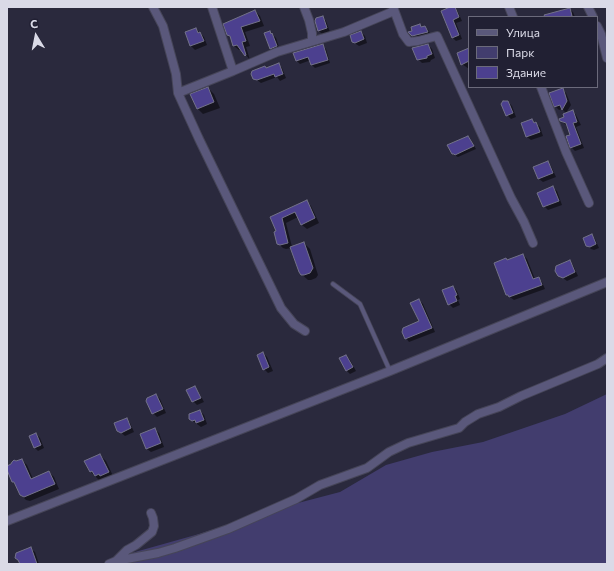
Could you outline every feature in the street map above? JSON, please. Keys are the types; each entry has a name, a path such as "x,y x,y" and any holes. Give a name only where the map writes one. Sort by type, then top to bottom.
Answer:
{"street":[{"path":"153,7 163,26 176,74 178,93 198,139 281,308 294,324 305,331"},
{"path":"212,7 234,71"},
{"path":"304,7 309,20 312,40"},
{"path":"588,7 592,16"},
{"path":"178,93 277,52 312,40 344,32 393,9 403,34 409,42 437,36 508,192 533,243"},
{"path":"598,28 607,58"},
{"path":"541,88 566,152 589,203"},
{"path":"7,521 390,371 607,282"},
{"path":"113,562 158,553 228,529 296,499 320,485 367,468 389,452 408,442 459,428 465,422 478,414 499,407 521,396 598,364 607,358"},
{"path":"113,562 152,532 154,526 153,518 150,513"}],"lane":[{"path":"333,284 360,304 390,371"}],"green space":[{"path":"607,394 607,564 106,564 135,552 199,534 279,508 340,492 386,465 432,452 483,442 565,414"}],"building":[{"path":"450,7 455,7 459,17 453,20 459,35 452,38 441,11"},
{"path":"570,8 572,16 544,16"},
{"path":"255,10 260,21 241,27 246,41 242,42 245,56 237,45 233,46 230,36 227,35 223,24"},
{"path":"323,16 327,28 318,31 315,21 316,18"},
{"path":"420,24 421,27 425,26 428,32 412,36 408,32 412,31 411,27"},
{"path":"196,28 198,33 200,32 204,41 190,46 185,32"},
{"path":"270,31 277,46 270,49 264,33"},
{"path":"361,31 364,39 355,43 352,42 350,35"},
{"path":"323,44 328,60 311,65 308,57 296,61 293,53"},
{"path":"428,44 432,54 427,56 427,58 417,60 412,48"},
{"path":"468,48 468,62 461,65 457,53"},
{"path":"279,63 283,74 275,77 274,74 257,80 253,79 251,74 252,71"},
{"path":"208,87 214,102 197,109 190,94"},
{"path":"563,88 567,101 562,110 560,105 554,107 549,93"},
{"path":"503,101 508,101 513,113 506,116 501,104"},
{"path":"573,110 577,122 573,123 581,144 570,148 566,136 570,135 566,123 560,121 559,119 564,117 563,114"},
{"path":"532,119 534,123 536,122 540,132 526,137 521,123"},
{"path":"468,136 474,146 455,155 452,154 447,145"},
{"path":"548,161 553,173 538,179 533,167"},
{"path":"553,186 559,201 543,207 537,193"},
{"path":"307,200 315,218 301,225 295,212 282,218 288,243 280,245 277,244 274,232 276,231 270,217"},
{"path":"592,234 596,244 590,247 586,246 583,238"},
{"path":"304,242 313,268 310,273 301,275 290,247"},
{"path":"523,254 533,279 539,277 542,285 509,297 506,295 494,263 506,258 507,260"},
{"path":"570,260 575,272 563,278 558,276 555,271 556,266"},
{"path":"453,286 457,295 455,296 457,301 448,305 442,290"},
{"path":"419,299 432,328 405,339 402,332 403,328 419,321 410,303"},
{"path":"263,352 269,367 263,370 257,355"},
{"path":"346,355 353,367 346,371 339,358"},
{"path":"195,386 201,398 192,402 186,390"},
{"path":"156,394 163,409 152,414 146,401 147,398"},
{"path":"200,410 204,420 196,423 195,420 192,421 189,419 189,414"},
{"path":"127,418 131,428 121,433 117,431 114,423"},
{"path":"155,428 161,443 146,449 140,434"},
{"path":"36,433 41,445 34,448 29,436"},
{"path":"100,454 109,472 100,476 99,474 95,476 92,471 90,472 84,461"},
{"path":"22,459 31,479 49,471 55,484 24,497 20,495 14,482 12,482 7,466 14,460 16,461"},
{"path":"31,547 37,564 20,564 15,558 16,553"}]}
